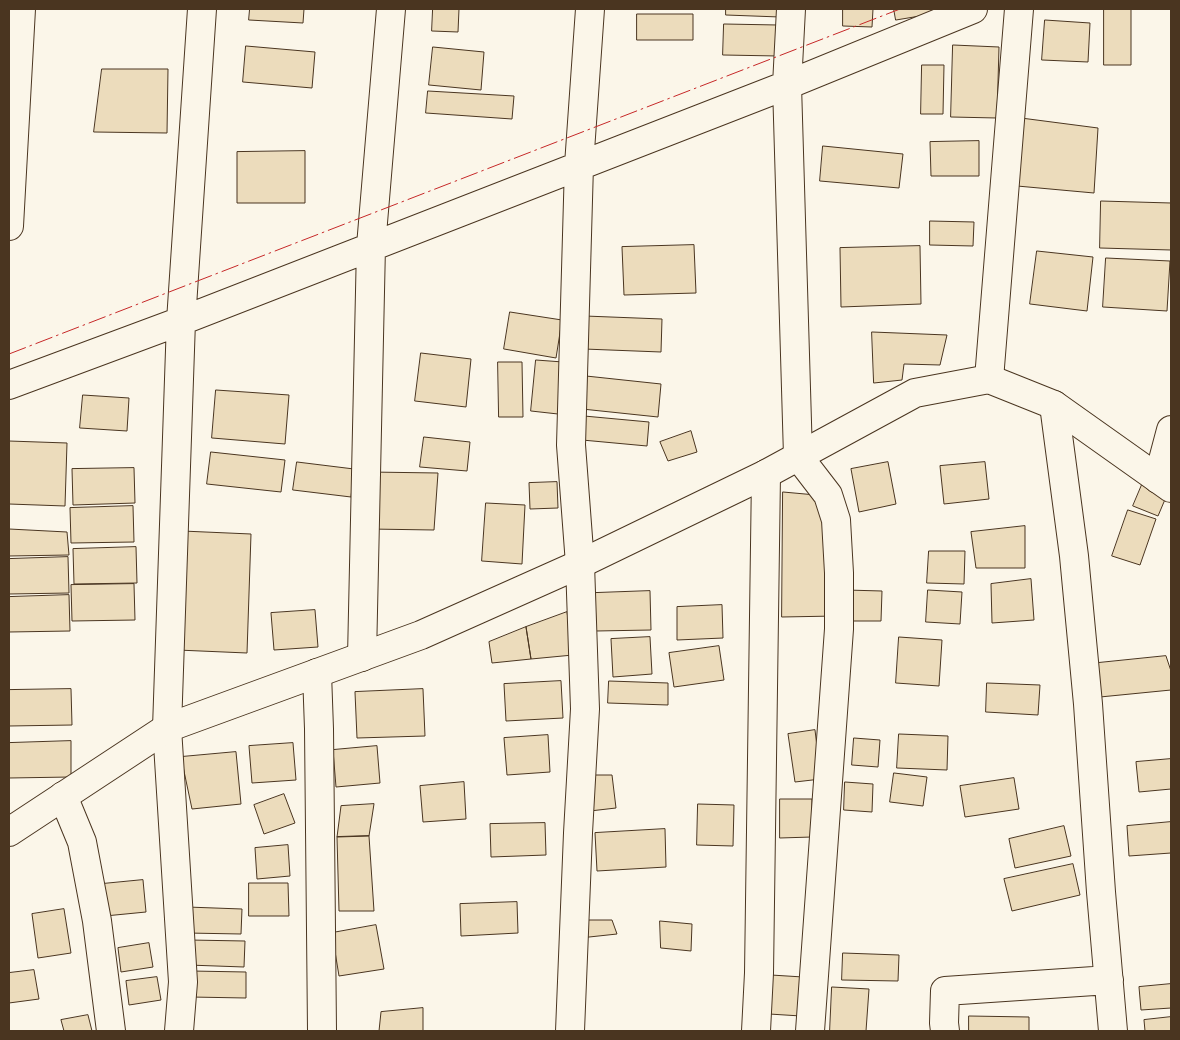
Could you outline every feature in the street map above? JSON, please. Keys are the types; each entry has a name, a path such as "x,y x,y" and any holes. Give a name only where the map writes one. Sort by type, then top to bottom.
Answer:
{"street":[{"path":"9,226 21,9"},
{"path":"179,1031 182,982 168,728 181,320 202,9"},
{"path":"362,657 371,246 391,9"},
{"path":"570,1031 585,709 580,564 571,445 579,166 590,9"},
{"path":"791,9 787,85 798,456 828,495 836,520 839,573 839,629 810,1031"},
{"path":"9,385 787,85 973,9"},
{"path":"989,378 1019,9"},
{"path":"9,832 168,728 421,635 580,564 766,474 914,393 989,378 1054,405 1165,483 1171,430"},
{"path":"1054,405 1074,556 1113,1031"},
{"path":"756,1031 760,953 766,474"},
{"path":"317,673 322,1031"},
{"path":"63,796 82,842 97,921 111,1031"},
{"path":"945,1031 945,991 1109,980"}],"building":[{"path":"250,9 304,9 303,23 249,20"},
{"path":"433,9 459,9 458,32 432,31"},
{"path":"726,9 780,9 780,17 726,15"},
{"path":"843,9 873,9 872,27 843,26"},
{"path":"894,9 931,9 932,14 896,20"},
{"path":"1104,9 1131,9 1131,65 1104,65"},
{"path":"637,14 693,14 693,40 637,40"},
{"path":"1045,20 1090,23 1088,62 1042,60"},
{"path":"724,24 778,25 778,56 723,55"},
{"path":"953,45 999,47 997,118 951,117"},
{"path":"246,46 315,52 312,88 243,82"},
{"path":"433,47 484,52 481,90 429,85"},
{"path":"922,65 944,65 943,114 921,114"},
{"path":"102,69 168,69 167,133 94,132"},
{"path":"428,91 514,96 512,119 426,113"},
{"path":"1021,118 1098,128 1094,193 1017,186"},
{"path":"979,141 979,176 931,176 930,142"},
{"path":"823,146 903,154 899,188 820,181"},
{"path":"305,151 305,203 237,203 237,152"},
{"path":"1101,201 1171,203 1171,250 1100,248"},
{"path":"930,221 974,222 973,246 930,245"},
{"path":"694,245 696,293 624,295 622,247"},
{"path":"920,246 921,304 841,307 840,248"},
{"path":"1037,251 1093,257 1087,311 1030,304"},
{"path":"1106,258 1170,261 1167,311 1103,307"},
{"path":"510,312 562,320 556,358 504,349"},
{"path":"585,316 662,319 661,352 584,349"},
{"path":"872,332 947,335 940,365 904,364 902,380 874,383"},
{"path":"421,353 471,359 466,407 415,401"},
{"path":"536,360 563,362 558,414 531,411"},
{"path":"498,362 522,362 523,417 499,417"},
{"path":"586,376 661,384 658,417 582,409"},
{"path":"216,390 289,395 285,444 212,438"},
{"path":"83,395 129,398 127,431 80,428"},
{"path":"584,416 649,422 647,446 582,440"},
{"path":"691,431 697,452 668,461 660,442"},
{"path":"424,437 470,442 467,471 420,467"},
{"path":"9,441 67,443 65,506 9,504"},
{"path":"211,452 285,460 281,492 207,484"},
{"path":"297,462 354,469 351,497 293,490"},
{"path":"888,462 896,504 859,512 851,469"},
{"path":"985,462 989,499 944,504 940,466"},
{"path":"134,468 135,503 73,505 72,469"},
{"path":"369,472 438,473 434,530 369,529"},
{"path":"1144,480 1169,490 1158,516 1133,506"},
{"path":"557,482 558,508 530,509 529,483"},
{"path":"783,492 827,496 836,616 782,617"},
{"path":"486,503 525,505 522,564 482,561"},
{"path":"133,506 134,542 71,543 70,508"},
{"path":"1128,510 1156,519 1140,565 1112,556"},
{"path":"1025,526 1025,568 976,568 971,532"},
{"path":"9,529 67,532 69,555 9,556"},
{"path":"182,531 251,534 247,653 177,650"},
{"path":"136,547 137,583 74,584 73,549"},
{"path":"929,551 965,551 964,584 927,583"},
{"path":"68,557 69,593 9,594 9,559"},
{"path":"1031,579 1034,620 992,623 991,584"},
{"path":"134,584 135,620 72,621 71,585"},
{"path":"846,590 882,591 881,621 845,621"},
{"path":"928,590 962,592 960,624 926,622"},
{"path":"650,591 651,630 596,631 595,593"},
{"path":"69,595 70,631 9,632 9,597"},
{"path":"722,605 723,638 677,640 677,607"},
{"path":"315,610 318,647 274,650 271,613"},
{"path":"567,612 573,655 531,659 526,627"},
{"path":"526,627 531,659 492,663 489,642"},
{"path":"650,637 652,674 613,677 611,639"},
{"path":"899,637 942,640 939,686 896,683"},
{"path":"719,646 724,680 674,687 669,653"},
{"path":"1166,656 1171,671 1171,690 1100,697 1098,663"},
{"path":"561,681 563,718 506,721 504,684"},
{"path":"609,681 668,683 668,705 608,703"},
{"path":"987,683 1040,685 1038,715 986,712"},
{"path":"71,689 72,725 9,726 9,690"},
{"path":"423,689 425,736 357,738 355,692"},
{"path":"815,730 821,779 795,782 788,734"},
{"path":"899,734 948,736 947,770 897,768"},
{"path":"548,735 550,772 507,775 504,738"},
{"path":"854,738 880,740 878,767 852,765"},
{"path":"71,741 71,777 9,778 9,743"},
{"path":"293,743 296,780 252,783 249,746"},
{"path":"377,746 380,783 336,787 333,750"},
{"path":"236,752 241,804 192,809 181,757"},
{"path":"1171,759 1171,789 1139,792 1136,762"},
{"path":"894,773 927,777 923,806 890,802"},
{"path":"590,775 612,775 616,808 590,811"},
{"path":"1014,778 1019,809 965,817 960,786"},
{"path":"464,782 466,819 423,822 420,786"},
{"path":"845,782 873,784 872,812 844,810"},
{"path":"284,794 295,823 264,834 254,805"},
{"path":"780,799 812,799 812,837 780,838"},
{"path":"374,804 369,836 337,837 341,806"},
{"path":"698,804 734,805 733,846 697,845"},
{"path":"1171,822 1171,853 1129,856 1127,826"},
{"path":"545,823 546,855 491,857 490,824"},
{"path":"1064,826 1071,856 1015,868 1009,839"},
{"path":"665,829 666,867 597,871 595,833"},
{"path":"369,836 374,911 339,911 337,837"},
{"path":"288,845 290,876 257,879 255,848"},
{"path":"1073,864 1080,895 1012,911 1004,879"},
{"path":"143,880 146,912 105,916 102,884"},
{"path":"249,883 288,883 289,916 249,916"},
{"path":"517,902 518,933 461,936 460,904"},
{"path":"187,907 242,909 241,934 186,933"},
{"path":"64,909 71,953 38,958 32,914"},
{"path":"578,920 612,920 617,934 580,938"},
{"path":"660,921 692,924 691,951 661,948"},
{"path":"376,925 384,969 339,976 332,933"},
{"path":"189,940 245,941 244,967 188,965"},
{"path":"149,943 153,967 121,972 118,948"},
{"path":"843,953 899,955 898,981 842,980"},
{"path":"34,970 39,999 9,1003 9,973"},
{"path":"191,971 246,972 246,998 190,997"},
{"path":"771,975 803,977 801,1016 769,1014"},
{"path":"157,977 161,1000 129,1005 126,981"},
{"path":"1171,984 1171,1008 1141,1010 1139,987"},
{"path":"832,987 869,989 866,1031 830,1031"},
{"path":"423,1008 423,1031 379,1031 381,1012"},
{"path":"88,1015 92,1031 64,1031 61,1020"},
{"path":"969,1016 1029,1017 1029,1031 969,1031"},
{"path":"1171,1017 1171,1031 1145,1031 1144,1020"}],"power":[{"path":"9,354 900,9"}]}
